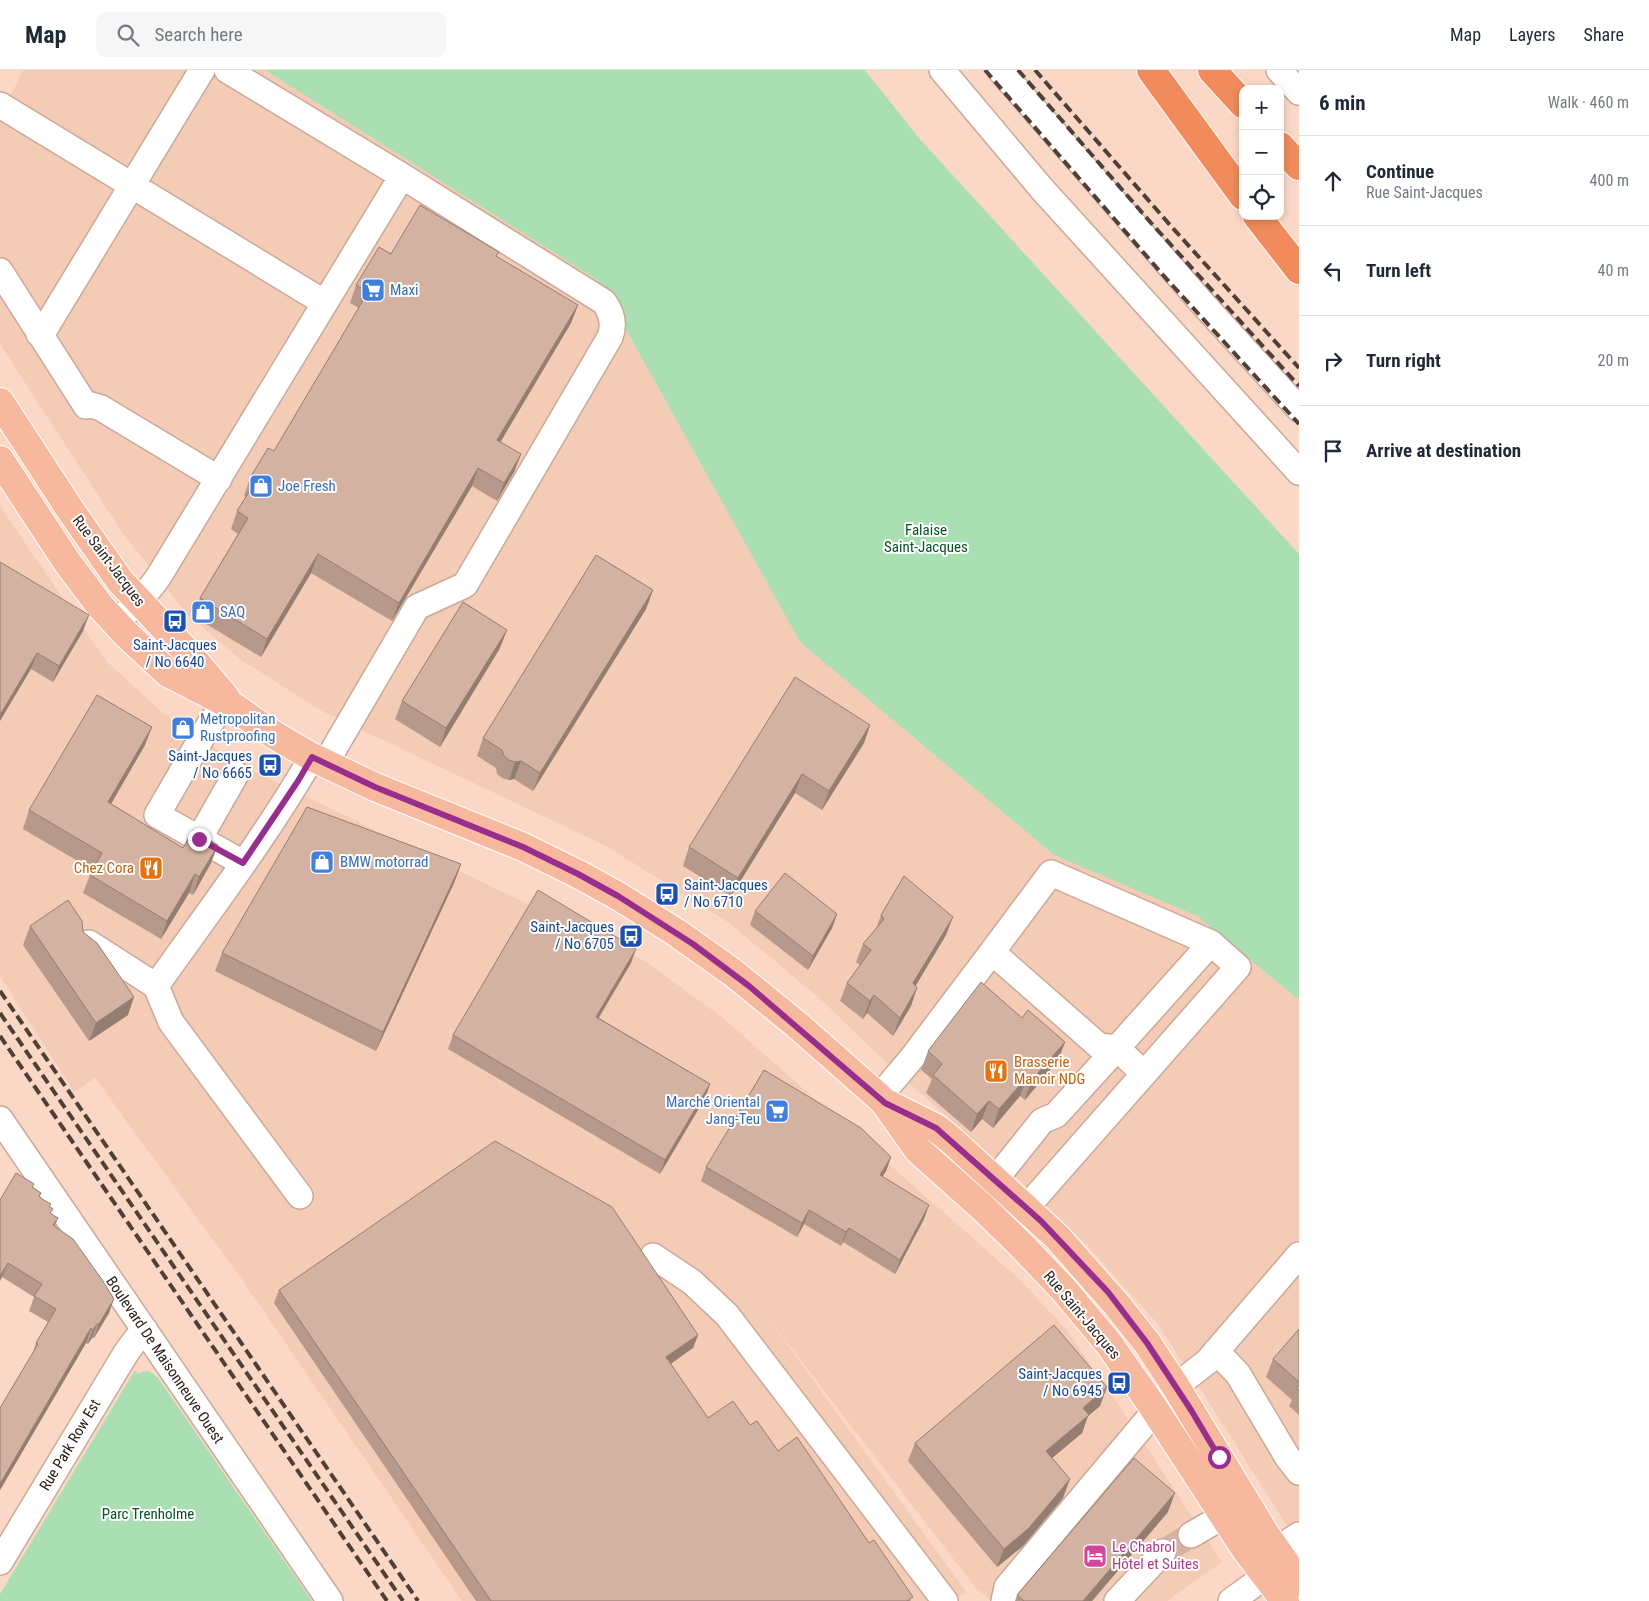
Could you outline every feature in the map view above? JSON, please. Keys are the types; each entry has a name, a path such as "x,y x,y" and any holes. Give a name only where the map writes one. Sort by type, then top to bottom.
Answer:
{"highway":[{"path":"1151,70 1239,191"},
{"path":"1212,70 1239,100"},
{"path":"1284,150 1299,166"},
{"path":"1260,220 1299,270"}],"main road":[{"name":"Rue Saint-Jacques","path":"0,402 120,581 187,652 229,705"},
{"name":"Rue Saint-Jacques","path":"0,460 78,577 100,606 126,635 168,673 229,705 319,761 375,787 523,847 618,896 693,944 749,986 882,1100 936,1128 995,1180 1057,1237 1108,1292 1147,1343 1242,1496 1283,1573 1285,1601"},
{"name":"Rue Saint-Jacques","path":"882,1100 918,1150 977,1202 1039,1262 1069,1296 1109,1344 1224,1516 1283,1573"}],"street":[{"path":"39,334 46,327 202,70"},
{"path":"156,986 298,781 334,747 417,607 465,585 613,329 611,314 604,302 227,70"},
{"path":"942,70 1042,189 1299,472"},
{"path":"1000,70 1203,304 1299,409"},
{"path":"1279,70 1299,92"},
{"path":"0,105 325,303"},
{"path":"116,622 139,602 159,576 402,176"},
{"path":"0,271 86,406 91,405 101,408 218,479"},
{"path":"229,705 209,725 157,815 243,863"},
{"path":"199,839 236,774"},
{"path":"882,1100 1050,873 1211,942 1238,967 1026,1208"},
{"path":"977,1202 1042,1121 1056,1115 1211,942"},
{"path":"89,943 156,986 170,1022 300,1196"},
{"path":"992,952 1099,1046 1117,1048 1144,1074"},
{"name":"Boulevard De Maisonneuve Ouest","path":"4,1133 145,1330 330,1601"},
{"path":"653,1256 692,1282 727,1315 945,1601"},
{"path":"1004,1601 1006,1586 1153,1408 1207,1362 1299,1256"},
{"name":"Rue Park Row Est","path":"0,1562 126,1353 136,1338 145,1330"},
{"path":"1216,1351 1238,1374 1288,1458 1299,1472"},
{"path":"1190,1535 1224,1516"},
{"path":"1231,1601 1283,1573 1290,1541 1299,1534"},
{"path":"1116,1601 1163,1552"}],"shaded area":[{"path":"23,70 265,70 599,281 800,642 1054,855 1197,916 1299,1000 1299,1545 1156,1322 1084,1242 1029,1189 893,1069 818,997 728,922 606,846 320,710 240,659 187,614 122,532 0,344 0,118"},
{"path":"0,506 106,661 163,713 239,764 645,961 723,1018 1017,1277 1066,1329 1222,1562 1167,1601 992,1601 975,1587 766,1315 966,1592 952,1601 462,1601 243,1281 95,1078 74,1092 0,976"}],"green space":[{"name":"Falaise Saint-Jacques","path":"265,70 865,70 918,137 1299,554 1299,1000 1197,916 1054,855 800,642 599,281"},
{"name":"Parc Trenholme","path":"135,1370 138,1374 149,1372 158,1378 312,1601 0,1601 0,1594"}],"building":[{"path":"420,205 499,252 496,256 578,305 497,440 521,454 504,483 478,468 399,603 318,554 267,639 200,598 248,518 237,511 256,481 250,478 268,448 274,451 368,292 356,285 379,247 391,254"},
{"path":"596,555 653,590 540,773 521,761 509,760 504,756 502,750 483,738"},
{"path":"0,562 89,615 59,666 37,653 0,715"},
{"path":"463,602 507,630 446,728 402,701"},
{"path":"795,677 870,725 829,791 802,774 738,878 689,847"},
{"path":"97,695 152,727 108,802 183,848 193,830 218,845 199,877 195,874 167,921 90,875 102,853 29,810"},
{"path":"307,807 461,864 383,1032 222,953"},
{"path":"785,873 837,914 813,956 755,911"},
{"path":"904,876 953,917 913,983 917,988 900,1018 874,995 870,1001 847,983 871,950 863,944 884,919 881,915"},
{"path":"538,890 636,949 596,1017 710,1084 665,1160 453,1035"},
{"path":"68,900 82,921 83,932 97,943 134,997 96,1023 30,926"},
{"path":"981,982 1022,1018 1028,1010 1065,1042 1031,1081 1027,1077 999,1109 989,1101 977,1114 933,1075 942,1064 928,1051"},
{"path":"764,1070 861,1128 891,1157 880,1175 929,1205 900,1260 849,1228 846,1232 809,1210 802,1223 706,1167"},
{"path":"495,1141 612,1207 698,1335 666,1357 708,1418 733,1401 750,1425 757,1421 778,1451 797,1437 869,1543 874,1540 913,1597 907,1601 491,1601 279,1290"},
{"path":"16,1173 34,1184 32,1187 41,1193 39,1196 51,1204 49,1206 53,1209 50,1213 58,1218 53,1225 73,1239 114,1299 99,1324 93,1330 91,1328 0,1484 0,1408 38,1344 36,1343 56,1309 34,1296 42,1284 8,1263 0,1276 0,1200"},
{"path":"1054,1325 1107,1387 1083,1408 1089,1415 1046,1451 1070,1479 1029,1528 1004,1549 915,1443"},
{"path":"1299,1329 1299,1382 1273,1359"},
{"name":"Le Chabrol Hôtel et Suites","path":"1134,1458 1175,1493 1083,1601 1024,1601 1017,1595"}],"tunnel":[{"path":"1163,1552 1191,1535"}],"railway":[{"path":"985,70 1163,275 1299,424"},
{"path":"1018,70 1152,224 1299,386"},
{"path":"1035,70 1170,225 1299,368"},
{"path":"0,991 418,1601"},
{"path":"0,1013 403,1601"},
{"path":"0,1036 387,1601"}],"place":[{"name":"Maxi","path":"373,290"},
{"name":"Joe Fresh","path":"261,486"},
{"name":"SAQ","path":"203,612"},
{"name":"Saint-Jacques / No 6640","path":"175,621"},
{"name":"Metropolitan Rustproofing","path":"183,728"},
{"name":"Saint-Jacques / No 6665","path":"270,765"},
{"name":"BMW motorrad","path":"322,862"},
{"name":"Chez Cora","path":"151,868"},
{"name":"Saint-Jacques / No 6710","path":"667,894"},
{"name":"Saint-Jacques / No 6705","path":"631,936"},
{"name":"Brasserie Manoir NDG","path":"996,1071"},
{"name":"Marché Oriental Jang-Teu","path":"777,1111"},
{"name":"Saint-Jacques / No 6945","path":"1119,1383"},
{"name":"Le Chabrol Hôtel et Suites","path":"1095,1556"}],"route":[{"path":"199,839 243,863 312,757 375,787 523,847 618,896 693,944 768,1000 885,1103 936,1128 1041,1221 1108,1292 1147,1343 1219,1457"}]}
